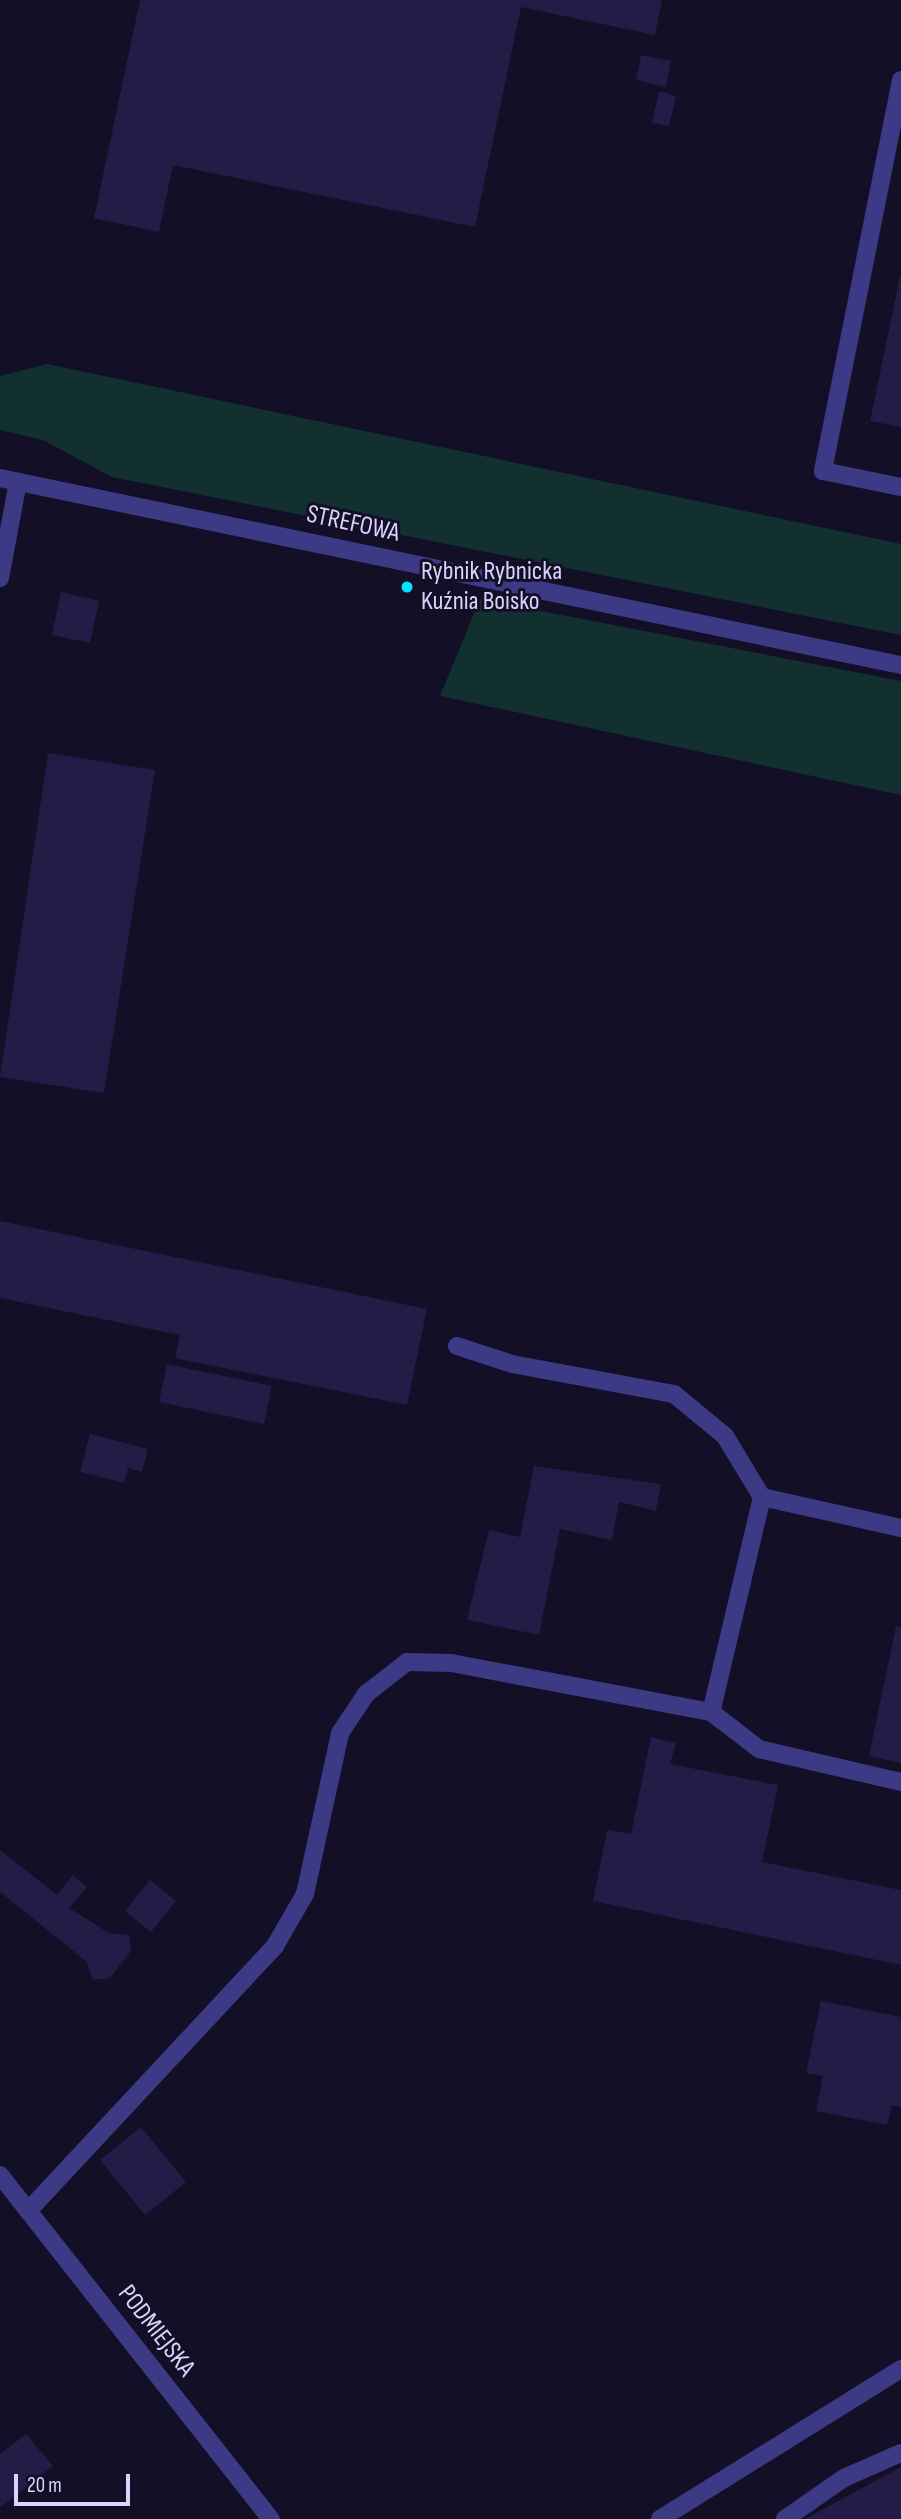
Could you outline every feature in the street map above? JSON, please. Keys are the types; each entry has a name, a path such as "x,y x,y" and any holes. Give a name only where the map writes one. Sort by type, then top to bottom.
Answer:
{"street":[{"path":"901,80 823,471 901,487"},
{"name":"STREFOWA","path":"0,478 901,666"},
{"path":"0,578 18,482"},
{"path":"457,1346 512,1364 674,1394 725,1436 762,1497 711,1713"},
{"path":"762,1497 901,1528"},
{"path":"28,2211 275,1945 305,1894 340,1733 366,1694 407,1662 451,1663 711,1713 759,1749 901,1782"},
{"name":"PODMIEJSKA","path":"0,2175 271,2519"},
{"path":"660,2519 901,2369"},
{"path":"785,2519 844,2478 901,2453"}],"green space":[{"path":"47,364 901,544 901,635 112,477 43,440 0,430 0,376"},
{"path":"480,599 901,681 901,795 440,696"}],"building":[{"path":"140,0 662,0 655,35 521,7 475,227 173,165 159,232 94,218"},
{"path":"641,55 671,61 666,87 636,80"},
{"path":"659,91 676,96 669,126 652,123"},
{"path":"901,277 901,427 870,421"},
{"path":"61,592 99,601 90,643 52,635"},
{"path":"48,753 155,770 104,1093 0,1077"},
{"path":"0,1221 427,1309 407,1405 175,1358 180,1335 0,1298"},
{"path":"167,1364 272,1386 264,1424 159,1402"},
{"path":"90,1434 148,1449 142,1472 128,1468 124,1483 80,1472"},
{"path":"534,1466 661,1484 656,1511 619,1502 612,1540 560,1529 539,1635 467,1620 489,1530 520,1537"},
{"path":"896,1626 901,1627 901,1763 869,1756"},
{"path":"651,1737 676,1743 670,1764 778,1785 762,1862 901,1890 901,1965 593,1901 607,1830 631,1834"},
{"path":"0,1850 57,1895 73,1875 87,1887 69,1908 109,1933 129,1935 131,1951 110,1978 93,1980 86,1961 0,1892"},
{"path":"150,1880 176,1901 151,1932 125,1911"},
{"path":"821,2001 901,2017 901,2107 892,2105 887,2125 816,2111 823,2076 806,2073"},
{"path":"141,2127 186,2182 145,2215 100,2160"},
{"path":"26,2434 53,2466 0,2508 0,2454"},
{"path":"901,2467 901,2519 805,2519"}],"place":[{"name":"Rybnik Rybnicka Kuźnia Boisko","path":"407,587"}]}
